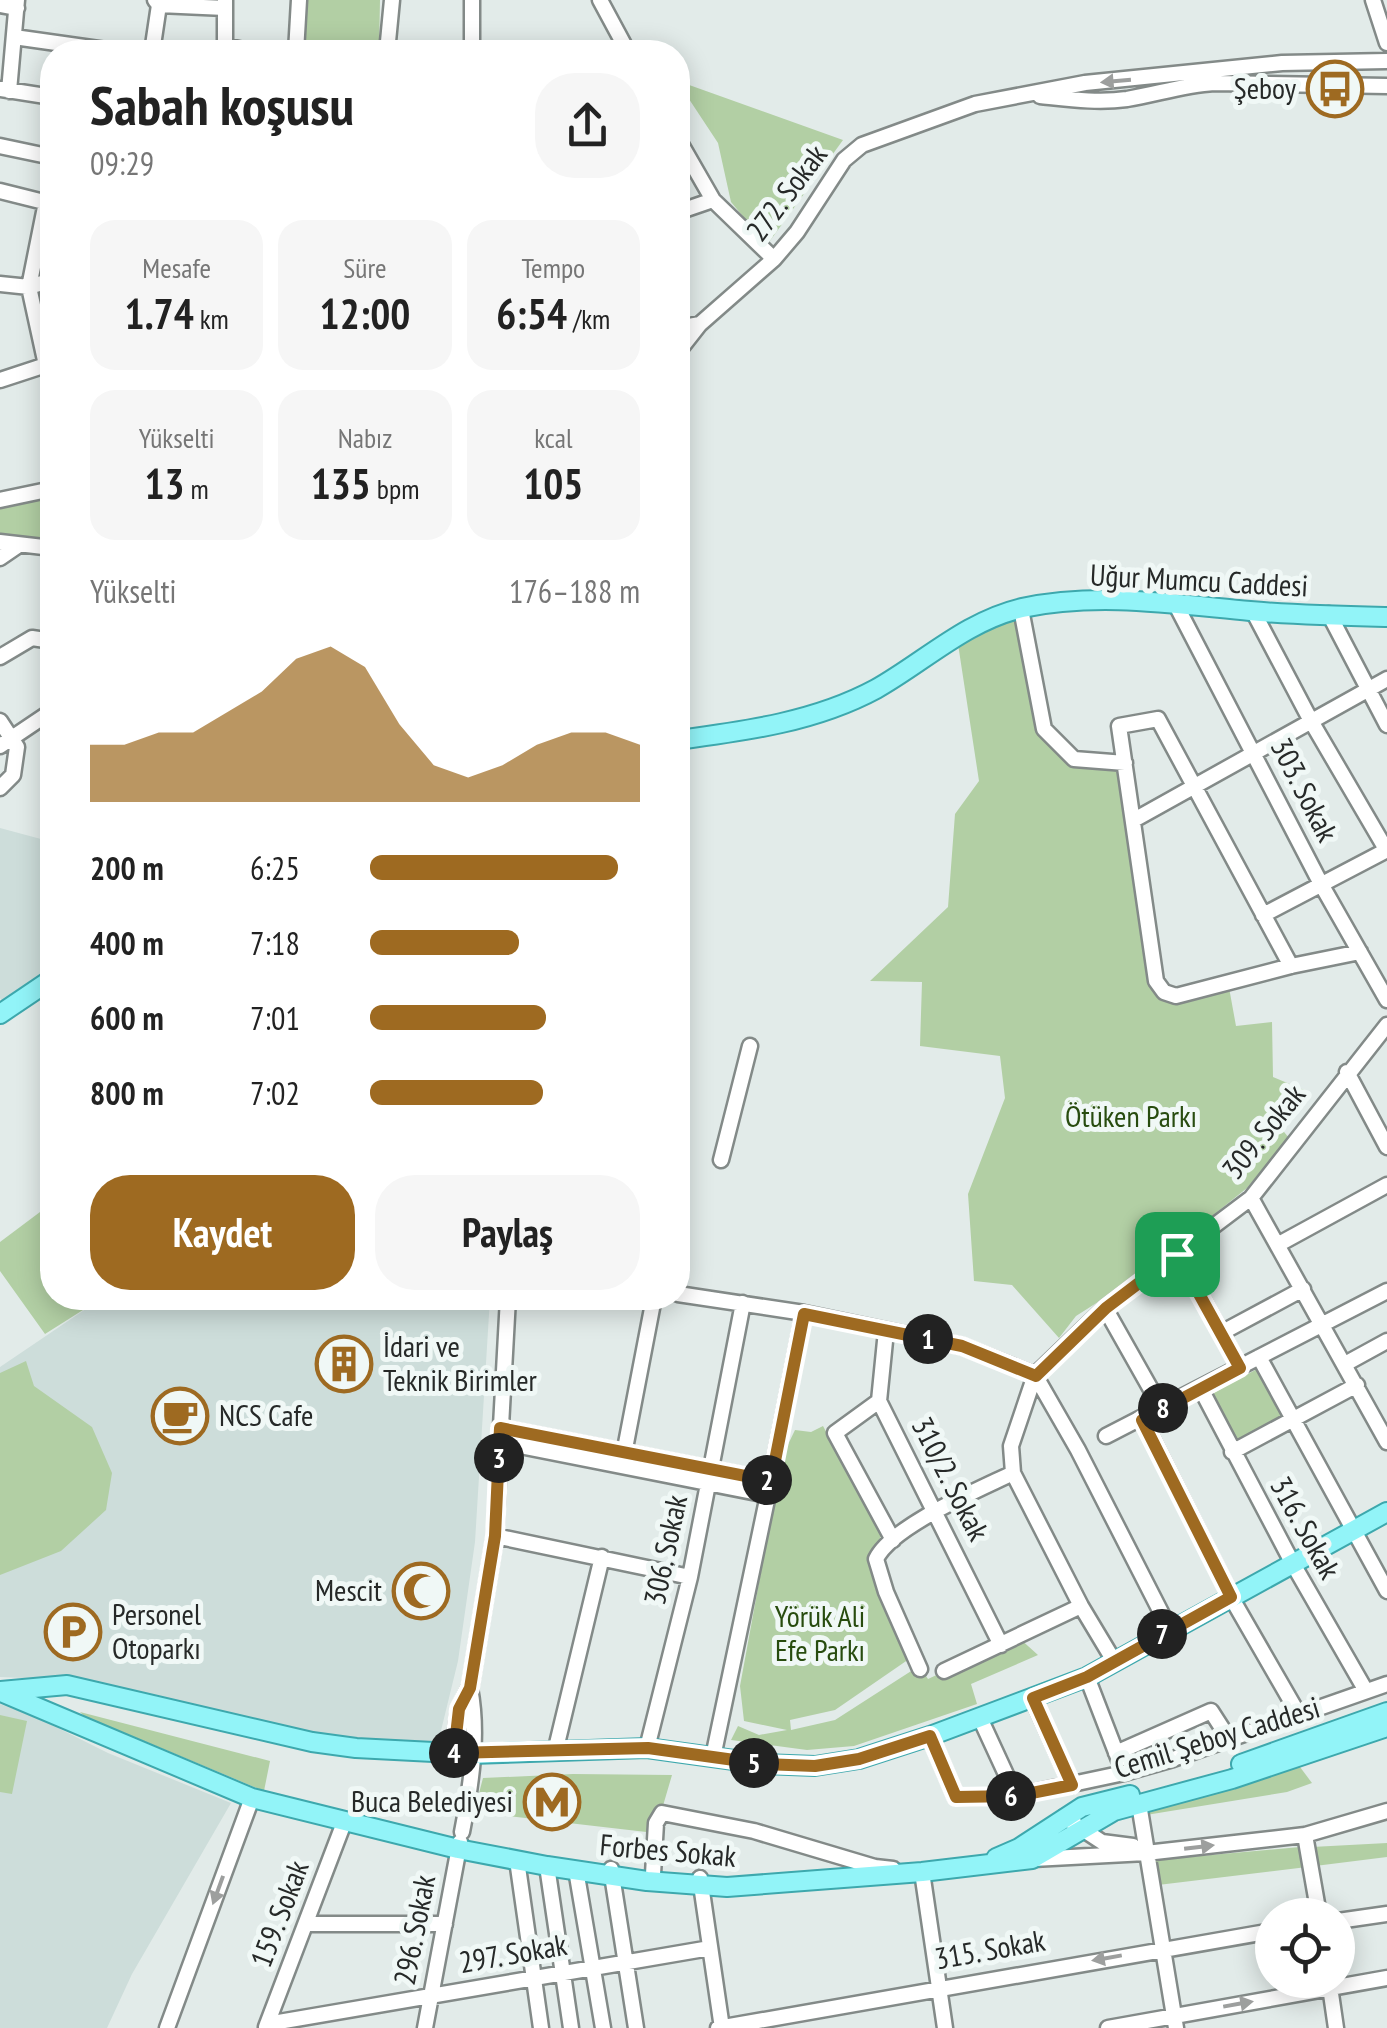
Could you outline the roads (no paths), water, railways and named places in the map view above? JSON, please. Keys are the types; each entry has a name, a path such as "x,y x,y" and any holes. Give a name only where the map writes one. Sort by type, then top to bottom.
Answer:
{"main road":[{"name":"Uğur Mumcu Caddesi","path":"690,738 771,726 822,711 875,690 961,632 1021,609 1090,600 1175,602 1385,621"},
{"path":"0,1014 40,987"},
{"path":"0,1692 67,1685 312,1742 356,1748 462,1753 648,1748 763,1764 815,1766 859,1759 930,1736 1087,1677 1387,1512"},
{"name":"Forbes Sokak","path":"0,1692 252,1798 390,1830 611,1872 700,1882 797,1884 922,1872 1032,1859 1073,1826"},
{"name":"Cemil Şeboy Caddesi","path":"1073,1826 1082,1808 1238,1765 1387,1712"},
{"name":"Cemil Şeboy Caddesi","path":"1073,1826 1387,1727"},
{"path":"983,1864 1073,1826"},
{"name":"Forbes Sokak","path":"460,1841 547,1866 653,1874 700,1882"}],"street":[{"path":"297,40 299,0"},
{"path":"388,40 392,0"},
{"path":"472,0 472,40"},
{"path":"600,0 619,40"},
{"path":"1373,0 1387,44"},
{"path":"153,40 157,2 225,4 225,40"},
{"path":"0,5 17,4 14,36 6,61 5,90 40,95"},
{"path":"14,36 40,40"},
{"name":"272. Sokak","path":"690,337 774,259 797,232 844,160 862,145 975,104 1024,94 1085,101 1124,99 1282,63 1387,62"},
{"name":"272. Sokak","path":"1215,77 1387,86"},
{"path":"0,146 40,154"},
{"path":"690,159 713,200 774,259"},
{"path":"0,191 40,201"},
{"path":"690,208 713,200"},
{"path":"40,241 28,287 40,331"},
{"path":"0,284 28,287 40,284"},
{"path":"690,326 700,324"},
{"path":"0,380 40,367"},
{"path":"0,500 40,492"},
{"path":"0,542 40,547"},
{"path":"0,558 19,545"},
{"name":"303. Sokak","path":"1175,602 1387,1000"},
{"path":"1021,609 1044,729 1074,759 1125,763"},
{"path":"1254,611 1310,721 1387,850 1263,915"},
{"path":"1329,614 1387,725"},
{"path":"0,657 32,638 40,639"},
{"path":"1134,820 1387,680"},
{"path":"6,742 40,719"},
{"path":"1291,966 1158,719 1118,726 1156,981 1164,992 1176,996 1360,952"},
{"path":"0,721 6,742 17,747 13,774 0,788"},
{"name":"309. Sokak","path":"1036,1376 1106,1308 1251,1198 1387,1024"},
{"path":"721,1160 750,1046"},
{"path":"1347,1072 1387,1147"},
{"path":"1279,1244 1387,1184"},
{"path":"1251,1198 1387,1442"},
{"path":"1177,1254 1240,1368"},
{"path":"1221,1333 1304,1289"},
{"path":"1106,1436 1387,1291"},
{"path":"690,1296 962,1346 1036,1376 1170,1630"},
{"name":"306. Sokak","path":"648,1748 690,1576 742,1304"},
{"path":"1106,1308 1162,1408"},
{"name":"296. Sokak","path":"425,2028 460,1841 462,1753 473,1707 470,1688 495,1536 507,1310"},
{"path":"622,1458 652,1310"},
{"path":"713,1757 804,1314"},
{"name":"310/2. Sokak","path":"886,1330 879,1401 1001,1645"},
{"path":"1345,1364 1387,1341"},
{"path":"1259,1357 1387,1592"},
{"path":"1036,1376 1010,1446 1013,1473 1081,1606 1114,1661"},
{"path":"1232,1452 1357,1386"},
{"name":"316. Sokak","path":"1201,1389 1292,1564 1366,1691"},
{"path":"879,1401 835,1433 893,1540"},
{"path":"1142,1420 1231,1597 1299,1715"},
{"path":"500,1435 769,1488"},
{"path":"920,1669 886,1592 876,1559 882,1546 936,1511 1013,1473"},
{"path":"495,1536 690,1576"},
{"path":"556,1748 602,1557"},
{"path":"944,1671 1081,1606"},
{"path":"1087,1677 1124,1772"},
{"path":"930,1736 956,1797 1016,1796 1124,1772 1387,1684"},
{"path":"1033,1698 1072,1785"},
{"path":"1116,1753 1211,1711 1230,1739"},
{"path":"980,1718 1016,1796"},
{"path":"167,2028 252,1798"},
{"path":"1139,1804 1175,2022"},
{"name":"Forbes Sokak","path":"1032,1859 1146,1854 1305,1835 1387,1812"},
{"path":"653,1874 656,1823 662,1814 754,1830 875,1867 922,1872 945,2028"},
{"name":"159. Sokak","path":"266,2026 345,1820"},
{"path":"1073,1826 1102,1842 1138,1846 1146,1854"},
{"path":"1073,1826 1091,1856"},
{"path":"1305,1835 1316,1898"},
{"path":"516,1860 541,2028"},
{"path":"547,1866 570,2028"},
{"path":"576,1870 603,2028"},
{"path":"611,1872 636,2028"},
{"path":"700,1882 721,2028"},
{"path":"1355,1919 1387,1914"},
{"path":"308,1924 445,1924"},
{"name":"315. Sokak","path":"721,2028 1255,1934"},
{"name":"297. Sokak","path":"266,2026 710,1948"},
{"path":"1355,1981 1387,1978"},
{"path":"1108,2028 1175,2022 1272,1998"},
{"path":"1331,1998 1336,2028"}],"place":[{"name":"Şeboy","path":"1335,89"},
{"name":"İdari ve Teknik Birimler","path":"344,1364"},
{"name":"NCS Cafe","path":"180,1416"},
{"name":"Mescit","path":"421,1591"},
{"name":"Personel Otoparkı","path":"73,1632"},
{"name":"Buca Belediyesi","path":"552,1802"}],"park label":[{"name":"Ötüken Parkı","path":"1131,1117"},
{"name":"Yörük Ali Efe Parkı","path":"820,1634"}]}
